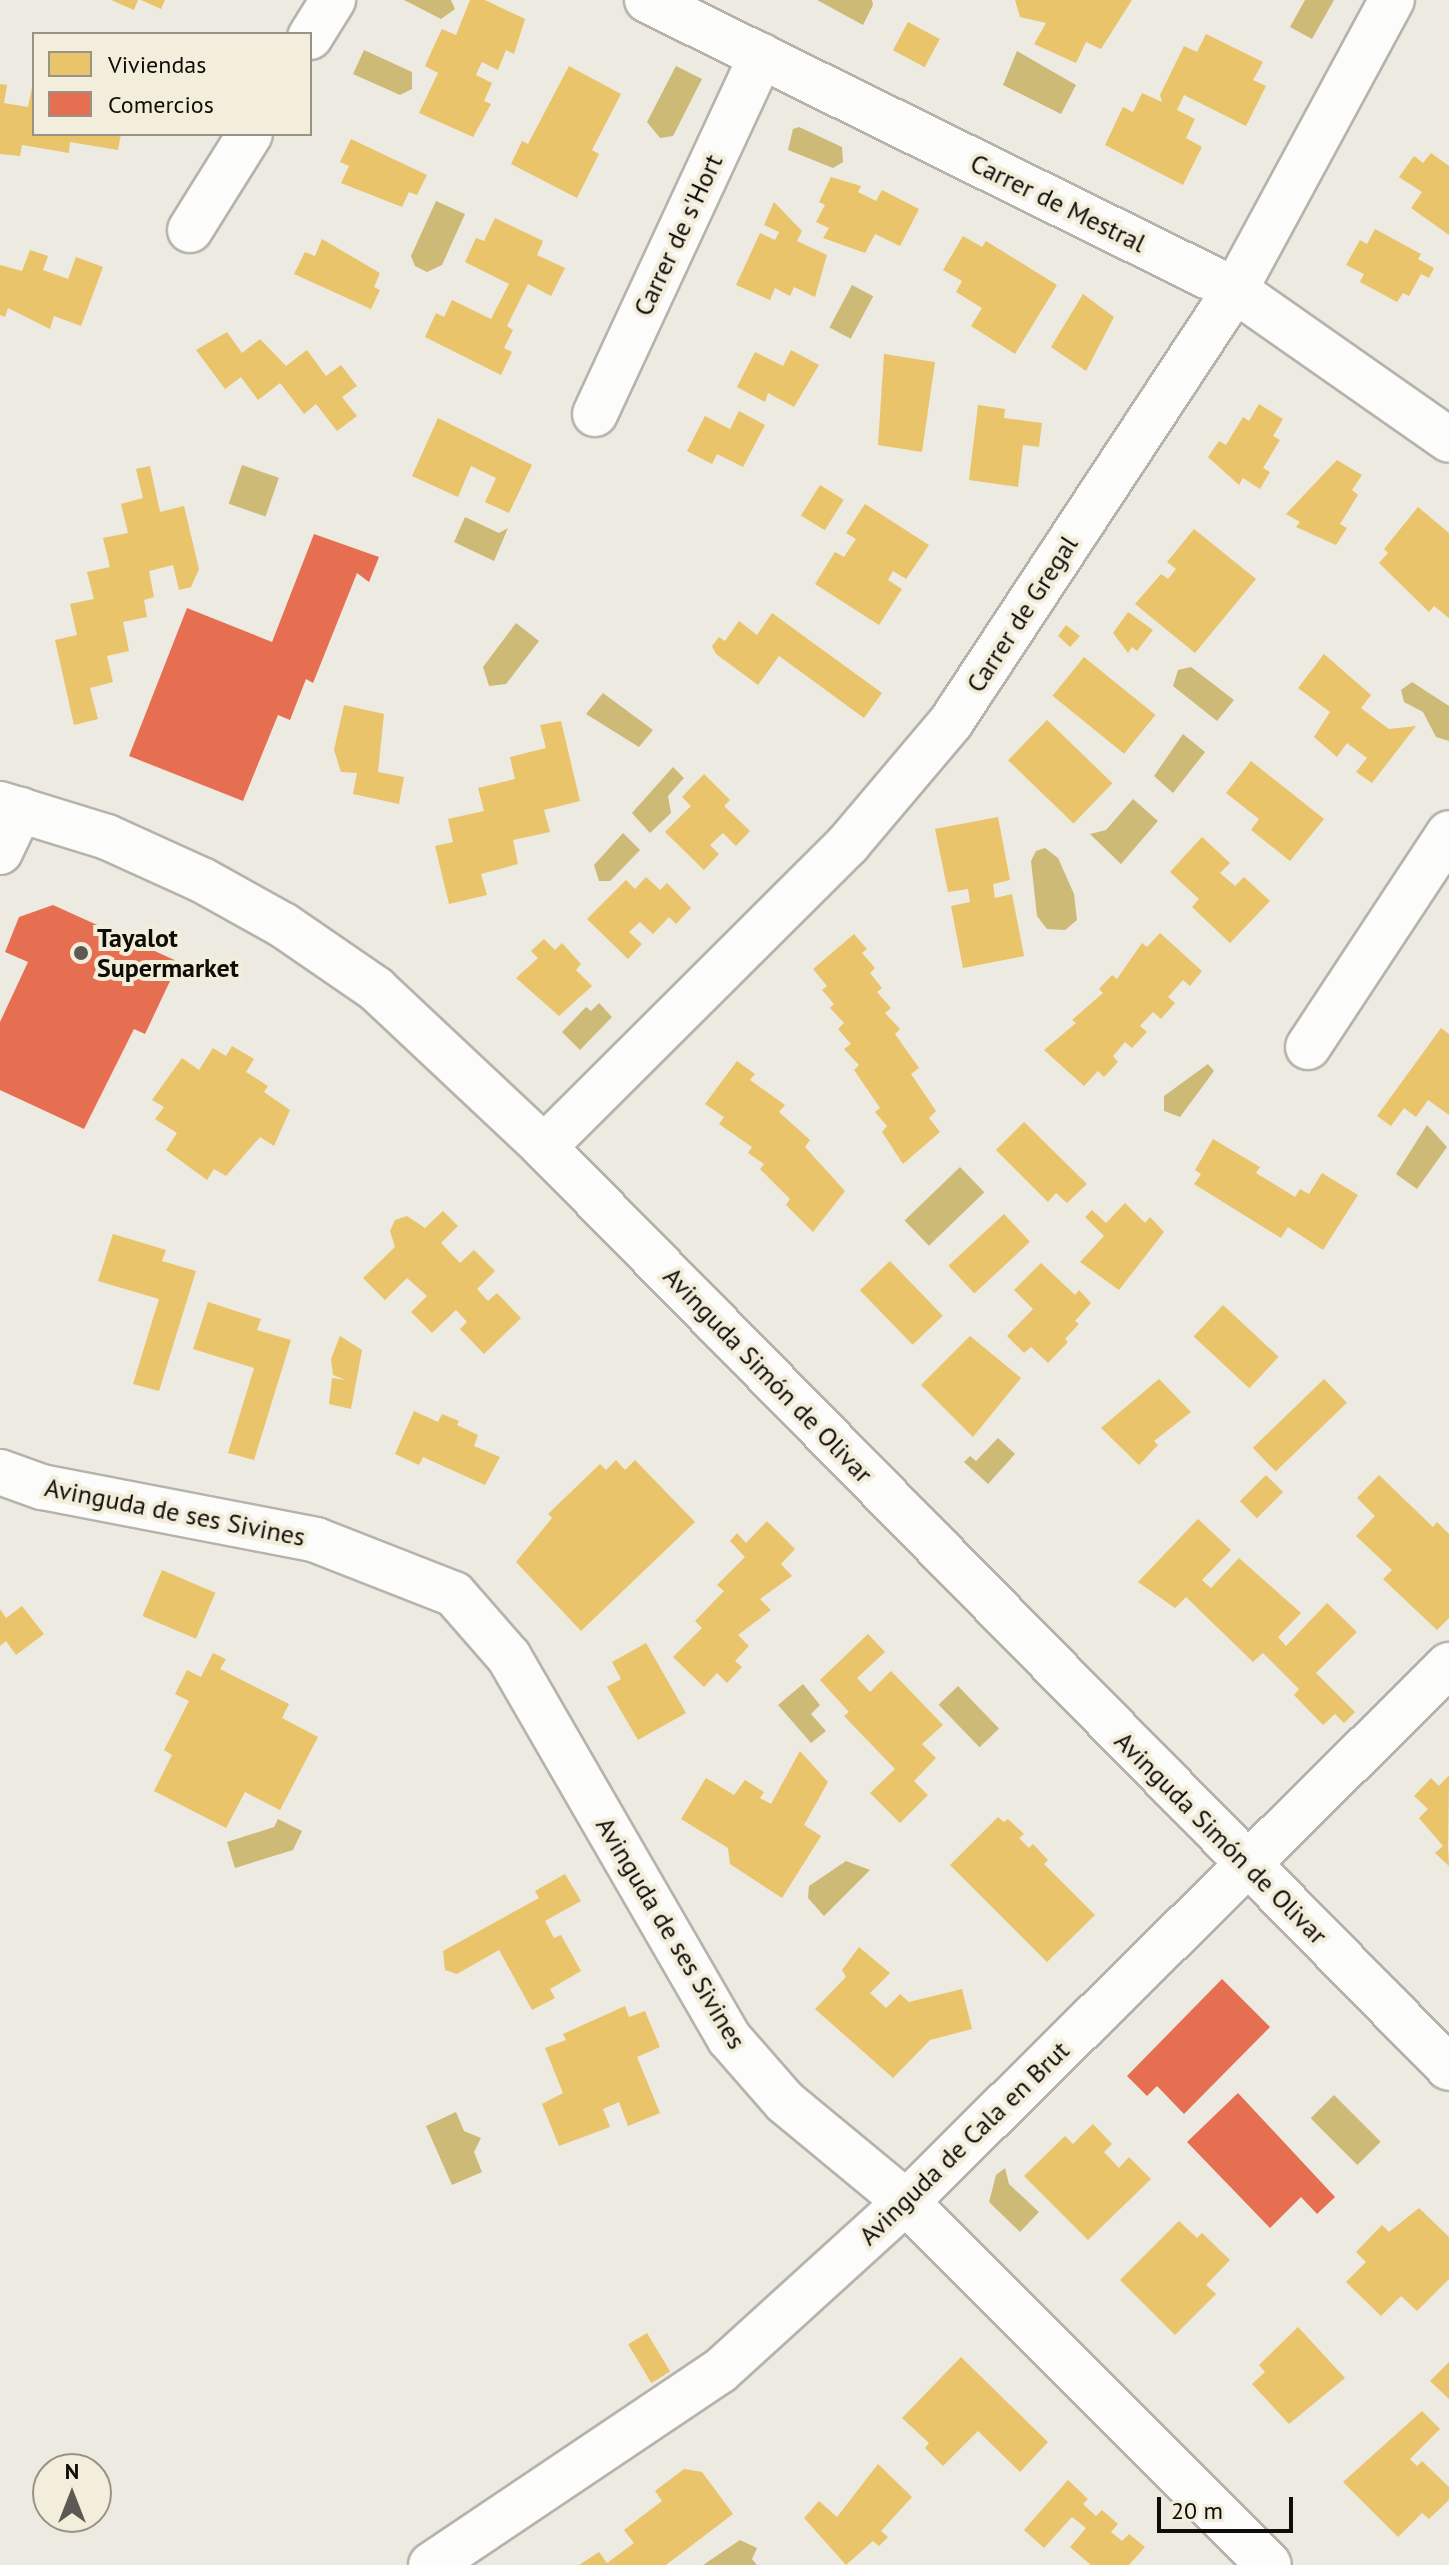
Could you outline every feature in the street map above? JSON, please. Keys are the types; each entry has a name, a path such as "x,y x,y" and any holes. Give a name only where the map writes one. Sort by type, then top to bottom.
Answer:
{"street":[{"path":"312,34 333,0"},
{"name":"Carrer de Mestral","path":"647,0 1235,290 1449,440"},
{"name":"Carrer de Gregal","path":"544,1147 848,844 951,722 1235,290 1392,0"},
{"name":"Carrer de s'Hort","path":"595,414 761,56"},
{"path":"190,230 249,136"},
{"path":"0,852 10,807"},
{"name":"Avinguda Simón de Olivar","path":"10,807 107,837 202,880 283,925 376,989 544,1147 1449,2068"},
{"path":"1308,1047 1449,833"},
{"name":"Avinguda de ses Sivines","path":"0,1472 42,1487 316,1540 454,1594 509,1657 729,2038 785,2102 906,2202 1269,2565"},
{"name":"Avinguda de Cala en Brut","path":"431,2565 720,2371 906,2202 1449,1665"}],"shaded area":[{"path":"404,0 451,0 455,9 441,19"},
{"path":"817,0 872,0 873,5 863,25"},
{"path":"1305,0 1334,0 1312,39 1290,27"},
{"path":"364,50 412,72 412,89 400,95 353,74"},
{"path":"1017,51 1076,85 1061,114 1003,85"},
{"path":"676,66 702,79 673,136 660,138 647,122"},
{"path":"799,127 842,147 843,162 833,168 788,150 793,129"},
{"path":"436,201 465,214 442,265 427,272 415,266 411,256"},
{"path":"852,285 873,296 851,339 829,327"},
{"path":"242,465 279,478 266,516 229,504"},
{"path":"465,517 499,533 508,528 494,561 454,542"},
{"path":"516,623 539,641 506,684 489,686 483,667"},
{"path":"1191,667 1234,700 1217,721 1173,686 1178,670"},
{"path":"1412,682 1449,706 1449,741 1436,737 1423,712 1404,702 1401,690"},
{"path":"603,693 653,730 639,747 586,714"},
{"path":"1183,734 1205,752 1173,793 1154,776"},
{"path":"673,767 684,778 668,796 671,813 650,833 632,813"},
{"path":"1133,799 1158,821 1121,864 1090,834 1106,830"},
{"path":"623,833 640,850 610,881 599,881 594,865"},
{"path":"1045,848 1058,858 1074,894 1077,920 1065,930 1047,929 1037,916 1031,861 1036,851"},
{"path":"599,1003 612,1017 580,1050 562,1032 586,1007 591,1011"},
{"path":"1208,1064 1214,1071 1180,1117 1164,1111 1164,1096"},
{"path":"1427,1125 1447,1147 1417,1189 1396,1174"},
{"path":"960,1167 984,1192 929,1246 905,1220"},
{"path":"998,1438 1015,1454 988,1484 964,1462 970,1456 976,1461"},
{"path":"803,1684 820,1705 811,1714 826,1731 811,1743 778,1705"},
{"path":"958,1686 999,1728 980,1747 939,1705"},
{"path":"278,1819 302,1831 293,1850 235,1868 227,1842 274,1827"},
{"path":"846,1861 870,1870 824,1916 808,1898 809,1886"},
{"path":"1334,2095 1381,2142 1357,2165 1311,2118"},
{"path":"456,2112 464,2131 481,2138 474,2152 482,2172 452,2185 426,2126"},
{"path":"1005,2168 1009,2184 1039,2212 1020,2232 989,2202 996,2175"},
{"path":"740,2540 757,2548 752,2559 757,2565 703,2565"}],"building: Viviendas":[{"path":"111,0 138,0 134,10"},
{"path":"141,0 165,0 161,9"},
{"path":"470,0 485,0 525,19 514,54 506,50 498,70 482,62 479,68 476,75 492,83 484,101 491,104 473,137 419,113 438,73 425,66 433,48 442,29 456,35"},
{"path":"1015,0 1132,0 1101,49 1086,42 1076,63 1034,44 1046,23 1020,17"},
{"path":"908,22 940,39 925,67 893,50"},
{"path":"1206,34 1263,62 1253,80 1266,86 1246,126 1184,95 1177,110 1195,119 1186,138 1202,147 1183,185 1105,145 1123,107 1133,112 1142,93 1162,102 1160,95 1184,46 1197,52"},
{"path":"569,66 621,94 592,150 599,154 577,198 511,164 522,141 528,144"},
{"path":"0,84 7,85 4,103 28,107 32,87 32,136 121,136 118,150 70,142 69,153 22,145 20,156 0,154"},
{"path":"351,139 427,175 417,195 409,192 402,207 341,183 349,166 340,162"},
{"path":"1431,153 1449,166 1449,235 1411,208 1422,192 1399,177 1414,156 1423,163"},
{"path":"831,177 861,186 858,192 876,201 882,190 919,209 900,246 875,234 865,253 823,238 829,228 816,222 825,205 819,202"},
{"path":"774,202 802,231 797,241 827,255 815,297 794,287 790,296 775,288 770,300 736,285 760,233 775,240 779,232 764,225"},
{"path":"495,218 543,241 537,255 565,268 551,296 528,284 507,326 513,330 504,348 512,352 501,375 425,337 436,313 444,317 452,300 491,319 509,284 465,262 476,238 484,241"},
{"path":"1375,229 1421,254 1418,259 1434,268 1429,278 1421,274 1409,296 1403,293 1397,302 1360,282 1364,274 1346,265 1360,240 1367,244"},
{"path":"963,236 982,247 986,241 1057,285 1015,354 971,326 982,308 956,292 962,281 943,270"},
{"path":"322,239 380,273 374,287 380,290 371,309 294,274 305,252 315,256"},
{"path":"30,250 48,256 43,270 68,279 76,257 103,267 81,326 54,316 50,329 8,308 5,317 0,315 0,265 22,271"},
{"path":"1083,294 1114,317 1086,371 1051,347"},
{"path":"227,332 242,353 260,339 286,366 307,350 326,376 341,365 357,386 342,397 357,416 337,431 316,404 304,414 280,383 258,400 241,377 225,389 196,350"},
{"path":"791,350 819,365 794,407 768,393 765,402 737,387 755,352 783,366"},
{"path":"884,354 935,362 922,452 878,445"},
{"path":"1259,404 1283,419 1273,436 1280,440 1263,468 1270,472 1260,489 1243,478 1239,485 1208,457 1219,441 1226,445 1243,417 1249,421"},
{"path":"978,405 1005,409 1004,418 1042,423 1039,447 1023,445 1018,487 969,480"},
{"path":"739,411 765,425 743,467 717,454 712,464 687,451 705,416 730,429"},
{"path":"438,418 532,465 509,513 485,502 496,478 471,466 458,497 412,476"},
{"path":"1337,460 1362,475 1352,490 1358,495 1340,524 1347,528 1336,545 1296,527 1300,522 1286,514"},
{"path":"150,466 160,512 184,506 199,569 191,587 179,590 173,565 149,571 154,597 144,600 147,617 123,622 129,651 107,656 113,682 90,688 98,719 74,725 55,640 77,635 70,604 94,599 87,572 110,567 103,538 128,533 121,504 143,498 136,469"},
{"path":"820,485 844,500 825,530 801,516"},
{"path":"865,504 929,545 906,579 893,571 888,580 902,589 879,625 815,584 835,552 844,557 856,539 846,533"},
{"path":"1418,507 1449,533 1449,618 1434,606 1429,612 1379,563 1388,553 1384,549"},
{"path":"1194,529 1256,579 1195,653 1135,604 1161,574 1168,579 1176,569 1167,562"},
{"path":"1128,612 1153,630 1137,651 1132,647 1128,653 1113,633"},
{"path":"772,613 882,693 864,718 779,656 758,685 716,654 712,646 719,637 725,641 739,621 757,635"},
{"path":"1066,625 1080,636 1070,647 1058,636"},
{"path":"1324,654 1371,695 1361,708 1389,729 1416,726 1372,783 1356,772 1367,758 1347,743 1337,757 1314,737 1330,712 1298,688"},
{"path":"1084,657 1155,715 1124,754 1053,696"},
{"path":"344,705 384,714 378,772 404,777 399,804 353,794 357,773 341,772 334,750"},
{"path":"1047,720 1112,783 1074,823 1008,760"},
{"path":"561,721 580,801 544,810 550,832 513,840 518,864 481,874 487,895 449,904 435,846 453,842 448,819 484,811 478,788 515,779 510,757 546,748 540,725"},
{"path":"1251,761 1324,819 1290,861 1251,830 1259,819 1226,793"},
{"path":"704,774 730,800 724,806 750,831 736,846 723,833 710,845 719,854 704,870 665,832 691,806 682,797"},
{"path":"998,817 1010,880 993,884 995,898 1012,894 1024,956 963,968 951,906 970,902 968,889 948,892 935,829"},
{"path":"1202,837 1230,863 1220,873 1235,886 1244,877 1270,901 1230,943 1192,907 1199,899 1170,872"},
{"path":"646,877 660,890 667,883 691,908 676,924 669,917 653,934 640,922 629,932 642,944 628,959 587,919 626,880 635,889"},
{"path":"1160,933 1202,971 1190,986 1183,980 1168,997 1175,1003 1161,1019 1153,1012 1140,1026 1147,1032 1132,1048 1125,1042 1113,1056 1118,1062 1104,1077 1098,1071 1084,1086 1044,1050 1076,1023 1072,1020 1103,993 1099,989 1112,975 1117,979 1142,943 1147,947"},
{"path":"854,934 867,949 862,953 875,968 870,973 882,988 877,992 891,1008 885,1013 900,1029 895,1034 919,1068 911,1074 936,1111 929,1118 940,1132 903,1164 882,1132 887,1126 875,1112 880,1108 854,1070 859,1065 844,1049 851,1044 838,1029 844,1023 830,1008 834,1004 822,990 827,986 813,969"},
{"path":"544,939 555,950 562,943 581,964 576,970 592,986 559,1016 516,978 538,958 531,951"},
{"path":"1441,1028 1449,1034 1449,1115 1428,1100 1416,1117 1404,1108 1391,1126 1377,1116"},
{"path":"232,1046 254,1059 246,1072 268,1086 264,1092 290,1110 274,1146 260,1137 226,1176 214,1169 207,1180 166,1150 177,1133 155,1119 164,1107 152,1100 182,1058 199,1070 213,1048 226,1056"},
{"path":"737,1061 755,1074 750,1080 785,1105 779,1112 810,1140 805,1147 845,1191 813,1232 786,1205 790,1199 760,1169 764,1164 748,1153 752,1147 719,1124 724,1117 705,1104"},
{"path":"1024,1122 1087,1184 1067,1203 1056,1193 1048,1202 996,1150"},
{"path":"1213,1139 1260,1167 1256,1173 1295,1197 1300,1189 1309,1194 1322,1173 1358,1195 1323,1250 1288,1227 1281,1238 1194,1184 1201,1174 1195,1170"},
{"path":"1125,1203 1145,1223 1150,1217 1164,1232 1119,1290 1080,1262 1104,1236 1085,1217 1092,1210 1106,1223"},
{"path":"443,1211 458,1226 441,1243 460,1263 474,1250 495,1271 477,1289 488,1301 497,1293 521,1318 484,1354 460,1329 467,1322 456,1310 432,1333 411,1312 427,1296 407,1278 385,1300 363,1278 395,1247 390,1231 395,1220 407,1216 425,1228"},
{"path":"1004,1214 1030,1242 974,1294 948,1266"},
{"path":"113,1234 166,1250 162,1261 196,1271 159,1391 133,1384 159,1299 98,1281"},
{"path":"890,1261 943,1316 913,1345 860,1290"},
{"path":"1041,1263 1075,1295 1079,1290 1091,1303 1075,1321 1079,1324 1065,1339 1068,1342 1048,1363 1031,1347 1024,1353 1007,1336 1033,1309 1014,1290"},
{"path":"208,1302 261,1319 257,1330 291,1340 254,1460 228,1453 254,1368 193,1349"},
{"path":"1223,1305 1279,1357 1249,1388 1194,1336"},
{"path":"340,1336 362,1350 351,1409 329,1404 332,1378 346,1380 333,1375 331,1359"},
{"path":"970,1336 1021,1378 973,1437 921,1385"},
{"path":"1159,1379 1191,1412 1154,1441 1158,1445 1139,1465 1101,1428"},
{"path":"1324,1379 1347,1403 1276,1472 1253,1448"},
{"path":"414,1411 438,1422 442,1414 459,1421 457,1425 478,1435 474,1446 500,1457 485,1485 423,1457 419,1465 395,1454"},
{"path":"616,1460 625,1470 635,1460 695,1522 581,1631 516,1562 552,1518 548,1514 600,1464 606,1470"},
{"path":"1266,1475 1283,1492 1257,1518 1240,1501"},
{"path":"1379,1475 1433,1527 1437,1522 1449,1534 1449,1618 1437,1630 1383,1579 1392,1570 1356,1536 1375,1516 1357,1498"},
{"path":"1198,1519 1231,1550 1202,1580 1211,1588 1239,1558 1301,1613 1278,1637 1286,1646 1327,1603 1357,1632 1316,1673 1355,1712 1344,1723 1335,1714 1323,1725 1294,1695 1299,1689 1263,1653 1253,1662 1186,1597 1175,1608 1138,1582"},
{"path":"767,1521 795,1549 781,1564 792,1576 760,1599 771,1610 738,1635 749,1646 735,1661 742,1667 727,1683 717,1673 704,1687 673,1657 702,1628 695,1621 724,1591 717,1585 745,1557 730,1541 737,1533 746,1543"},
{"path":"162,1570 215,1593 196,1639 142,1616"},
{"path":"22,1606 44,1634 16,1655 6,1641 0,1646 0,1609 6,1618"},
{"path":"868,1634 885,1652 857,1678 870,1692 891,1671 943,1725 922,1744 936,1758 914,1781 928,1795 900,1823 870,1793 895,1769 844,1716 849,1712 820,1680"},
{"path":"646,1643 686,1713 638,1740 607,1687 621,1679 612,1662"},
{"path":"213,1653 226,1659 220,1669 289,1704 282,1718 318,1737 280,1810 245,1792 226,1828 154,1791 172,1755 164,1750 189,1701 175,1694 187,1670 201,1677"},
{"path":"800,1751 828,1782 804,1825 821,1836 782,1898 730,1864 728,1848 681,1819 706,1778 734,1795 745,1780 764,1792 760,1798 771,1804"},
{"path":"1449,1775 1449,1866 1435,1853 1443,1846 1419,1818 1428,1809 1414,1796 1431,1778 1439,1786"},
{"path":"998,1817 1004,1822 1008,1819 1024,1834 1019,1838 1029,1848 1033,1844 1048,1860 1044,1864 1095,1915 1047,1962 950,1865"},
{"path":"565,1874 581,1901 545,1921 554,1938 561,1935 581,1971 550,1989 555,1998 532,2010 499,1950 457,1974 445,1970 443,1951 539,1898 535,1891"},
{"path":"859,1947 890,1973 870,1993 886,2008 900,1994 909,2002 962,1989 972,2029 930,2040 893,2078 815,2009 846,1977 842,1970"},
{"path":"625,2006 629,2017 645,2011 660,2047 637,2057 660,2113 628,2126 619,2102 603,2109 610,2127 559,2146 542,2104 563,2093 545,2048 566,2040 563,2034"},
{"path":"1093,2124 1112,2144 1104,2152 1119,2168 1129,2157 1151,2179 1088,2240 1024,2176 1065,2136 1073,2144"},
{"path":"1419,2208 1449,2237 1449,2279 1417,2311 1401,2296 1381,2316 1346,2282 1366,2262 1356,2252 1382,2225 1389,2232"},
{"path":"1179,2221 1197,2238 1202,2233 1230,2260 1206,2285 1216,2294 1175,2335 1120,2280"},
{"path":"1298,2327 1345,2378 1289,2424 1252,2384 1265,2372 1259,2365"},
{"path":"647,2333 670,2372 651,2383 628,2344"},
{"path":"961,2357 1048,2442 1020,2472 978,2431 943,2466 925,2448 929,2443 902,2418"},
{"path":"1449,2362 1449,2399 1430,2381"},
{"path":"1422,2411 1440,2429 1410,2459 1417,2466 1422,2461 1449,2487 1449,2500 1429,2519 1422,2513 1398,2537 1343,2482"},
{"path":"878,2464 912,2497 881,2531 888,2537 879,2546 873,2541 846,2565 804,2518 819,2501 837,2517"},
{"path":"684,2469 702,2472 733,2514 666,2565 579,2565 599,2552 607,2563 634,2543 624,2530 662,2501 655,2491"},
{"path":"1068,2480 1088,2499 1083,2504 1096,2516 1102,2510 1118,2524 1111,2532 1122,2541 1129,2534 1145,2547 1129,2565 1091,2565 1070,2547 1086,2528 1072,2517 1044,2548 1024,2530"}],"building: Comercios":[{"path":"314,534 379,557 369,582 357,573 313,683 306,679 290,720 278,715 243,801 129,756 187,608 272,642"},
{"path":"53,905 179,962 145,1034 134,1029 84,1129 0,1090 0,1022 28,962 5,952 19,917"},
{"path":"1222,1979 1270,2027 1184,2114 1157,2086 1147,2096 1127,2076"},
{"path":"1238,2093 1335,2197 1317,2214 1301,2197 1270,2228 1187,2142"}],"place":[{"name":"Tayalot Supermarket","path":"81,953"}]}
